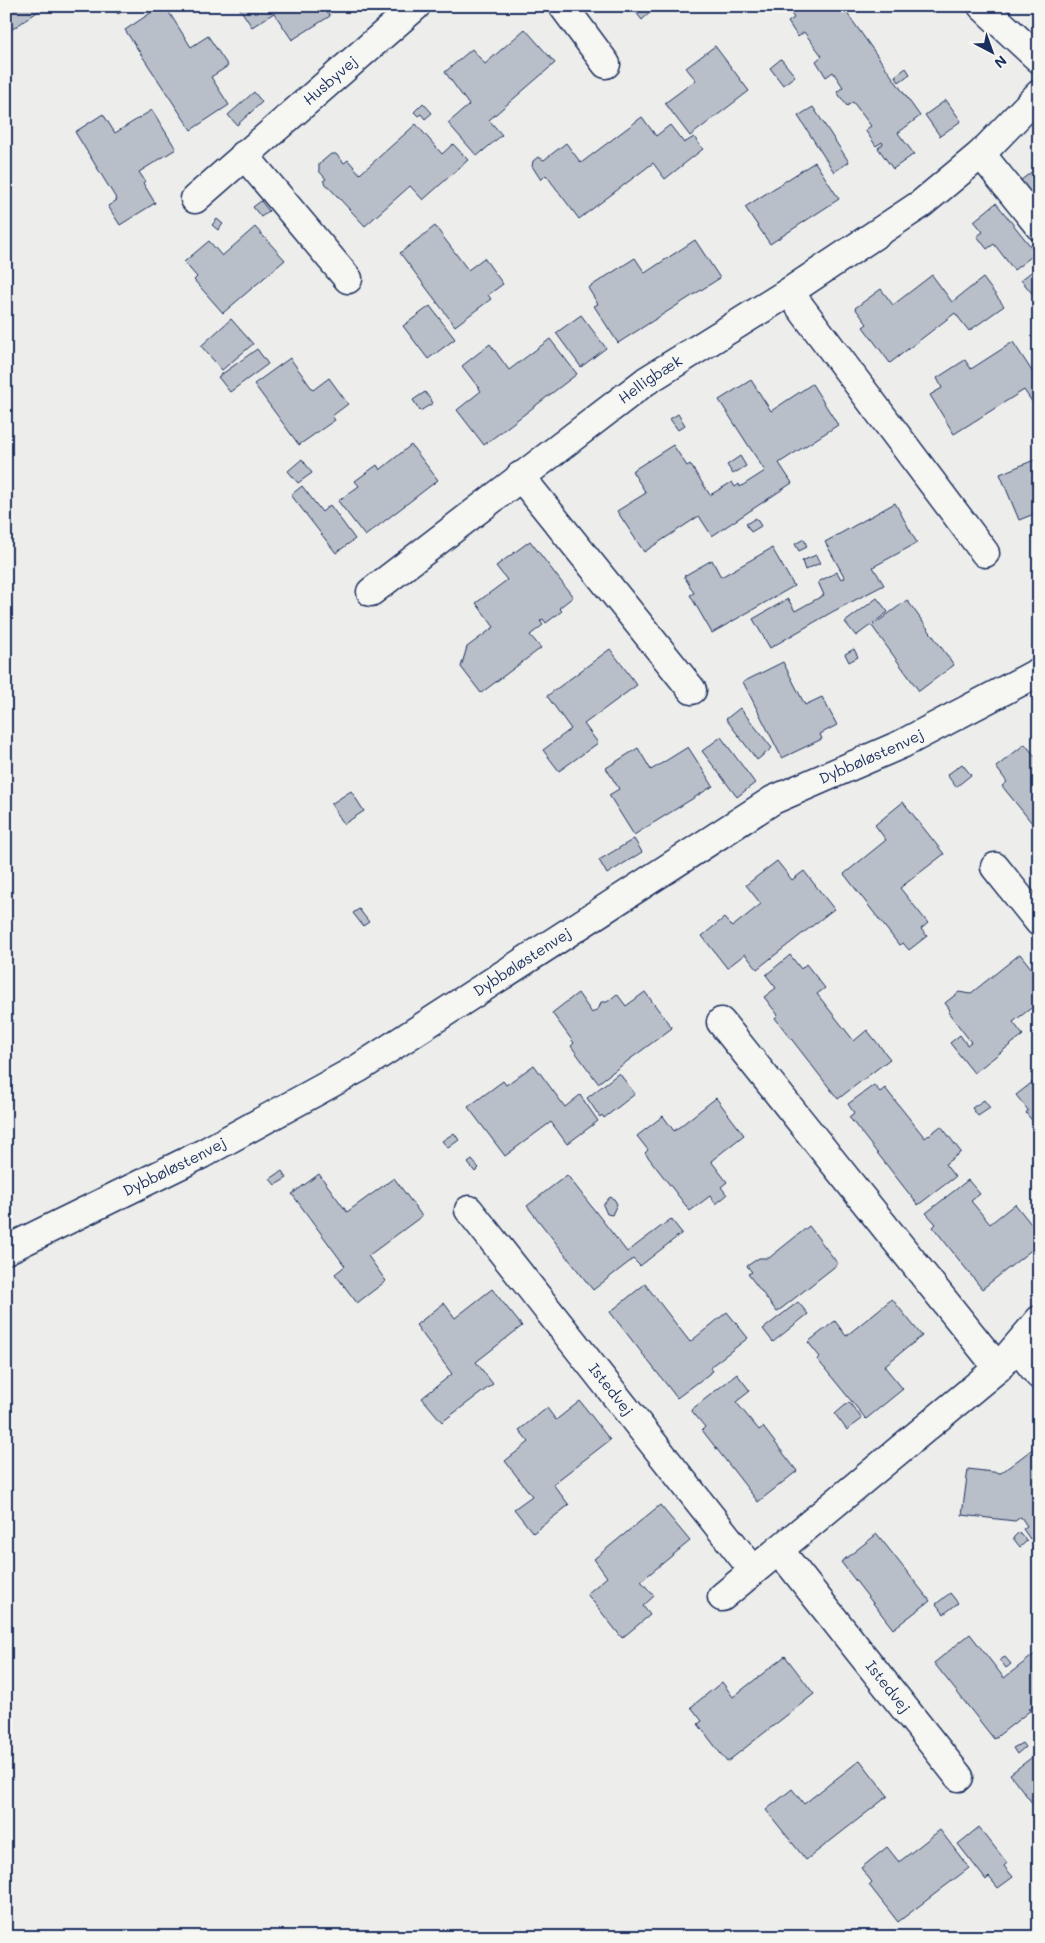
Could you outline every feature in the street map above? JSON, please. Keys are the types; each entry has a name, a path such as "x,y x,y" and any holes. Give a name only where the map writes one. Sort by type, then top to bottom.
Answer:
{"street":[{"name":"Husbyvej","path":"195,198 416,6"},
{"path":"563,6 606,64"},
{"path":"982,6 1039,59"},
{"name":"Helligbæk","path":"371,592 646,381 789,292 915,209 981,154 1039,94"},
{"path":"981,154 1039,226"},
{"path":"244,155 348,279"},
{"path":"789,292 985,553"},
{"path":"520,476 692,690"},
{"name":"Dybbøløstenvej","path":"6,1250 202,1154 359,1068 773,800 902,744 1039,672"},
{"path":"995,867 1039,922"},
{"path":"721,1022 998,1368"},
{"name":"Istedvej","path":"469,1210 753,1570"},
{"path":"722,1597 998,1368 1039,1320"},
{"path":"1017,1348 1039,1375"},
{"name":"Istedvej","path":"779,1550 959,1777"}],"building":[{"path":"6,6 46,6 11,30 6,22"},
{"path":"113,6 130,6 118,14"},
{"path":"161,6 165,6 191,47 208,36 228,66 211,77 229,105 191,130 125,30"},
{"path":"238,6 324,6 330,16 292,40 274,13 252,27"},
{"path":"631,6 657,6 642,20"},
{"path":"786,6 842,6 920,116 898,133 914,154 893,169 878,148 883,144 882,142 876,146 865,130 871,126 853,102 847,106 837,92 843,87 833,72 826,77 816,61 822,56 804,32 798,37 788,22 794,18"},
{"path":"525,29 555,63 489,120 502,135 477,156 448,123 469,105 445,72 472,49 485,64"},
{"path":"715,46 749,91 690,136 665,103 696,80 686,68"},
{"path":"781,59 795,76 783,85 770,68"},
{"path":"906,68 910,74 899,82 895,76"},
{"path":"254,92 262,102 237,125 228,115"},
{"path":"946,100 961,121 940,136 925,115"},
{"path":"423,103 432,113 425,119 421,114 418,116 414,112"},
{"path":"813,107 849,162 834,172 798,116"},
{"path":"152,110 176,149 139,172 155,203 120,225 108,206 117,200 75,132 103,114 115,133"},
{"path":"642,117 656,136 670,125 684,143 694,137 703,149 665,179 653,163 579,219 546,175 541,180 532,166 533,161 538,157 544,160 566,143 581,163"},
{"path":"416,124 442,154 453,144 468,160 423,200 410,186 365,226 323,181 326,179 319,171 319,164 331,154 336,154 344,163 348,160 360,174"},
{"path":"815,162 839,199 770,244 745,207"},
{"path":"1039,166 1039,204 1020,181"},
{"path":"261,201 269,211 261,217 253,207"},
{"path":"996,203 1036,253 1014,270 994,244 987,249 977,236 983,232 974,221"},
{"path":"217,219 223,224 218,230 212,225"},
{"path":"435,226 468,270 484,258 503,284 488,295 491,299 455,326 400,253"},
{"path":"255,227 285,260 223,313 194,280 197,277 184,262 209,241 222,256"},
{"path":"695,240 720,278 618,343 594,306 598,304 588,288 635,258 645,273"},
{"path":"1035,269 1039,273 1039,296 1036,298 1021,280"},
{"path":"932,275 952,302 983,278 1004,306 969,331 955,313 890,363 863,327 867,324 855,308 881,289 893,305"},
{"path":"430,306 455,339 428,359 403,326"},
{"path":"581,315 606,348 581,367 556,333"},
{"path":"231,319 253,344 222,370 201,346"},
{"path":"550,339 577,374 484,445 457,410 481,391 462,366 490,344 509,370"},
{"path":"1013,342 1039,382 1039,404 1035,406 1024,390 954,434 930,395 942,388 937,378 965,360 971,369"},
{"path":"257,349 268,364 230,392 218,377"},
{"path":"290,358 313,390 329,378 348,404 332,416 335,420 299,445 254,384"},
{"path":"751,380 771,411 812,384 838,425 779,463 792,483 712,536 699,516 644,552 617,511 646,493 632,471 673,445 687,466 690,464 710,495 732,482 735,487 739,484 740,487 765,471 719,400"},
{"path":"425,392 433,403 420,411 413,400"},
{"path":"678,414 685,425 678,430 670,419"},
{"path":"411,445 438,480 365,536 338,501 359,486 355,481 377,465 380,470"},
{"path":"740,456 746,466 733,474 727,465"},
{"path":"1039,458 1039,512 1019,520 1000,474"},
{"path":"302,459 312,473 298,483 288,471"},
{"path":"302,486 322,512 330,505 355,539 336,553 291,495"},
{"path":"895,503 917,543 873,567 884,585 832,612 770,648 753,619 788,599 795,611 824,595 818,582 837,572 841,579 845,578 825,542"},
{"path":"756,518 761,526 751,532 746,524"},
{"path":"804,539 807,547 799,551 795,544"},
{"path":"530,541 573,597 559,608 562,611 546,623 543,619 540,621 543,625 530,635 541,648 481,693 461,667 467,647 494,627 476,603 507,580 496,566"},
{"path":"772,548 794,586 712,633 690,595 694,593 684,576 712,560 721,577"},
{"path":"816,555 820,563 805,570 802,561"},
{"path":"877,598 888,612 856,636 845,622"},
{"path":"907,600 954,665 919,691 872,626"},
{"path":"610,649 637,685 584,724 598,743 559,771 543,750 571,729 547,696"},
{"path":"854,649 858,657 849,662 845,654"},
{"path":"783,662 805,705 822,697 837,725 820,734 822,739 782,758 743,682"},
{"path":"740,708 772,748 757,760 726,719"},
{"path":"721,737 755,783 737,797 702,751"},
{"path":"1025,744 1037,759 1039,758 1039,818 1032,823 1002,786 1007,782 996,767"},
{"path":"688,747 713,786 634,835 609,795 619,789 606,768 638,748 651,770"},
{"path":"962,764 971,775 956,787 947,775"},
{"path":"351,791 364,811 344,824 331,804"},
{"path":"903,802 944,854 900,888 928,923 921,929 927,936 909,950 903,943 899,945 844,874 886,840 875,825"},
{"path":"634,839 642,852 607,874 599,860"},
{"path":"777,861 792,880 804,871 834,909 757,969 745,954 727,968 702,936 724,918 732,927 761,904 746,885"},
{"path":"359,909 369,922 363,926 353,913"},
{"path":"1020,954 1039,978 1039,1002 1013,1022 1023,1035 974,1073 950,1043 960,1035 967,1045 971,1042 948,1012 950,1010 945,1003 959,992 970,994"},
{"path":"790,955 801,969 806,964 825,988 817,994 854,1041 867,1030 890,1059 838,1099 775,1018 778,1015 764,997 776,988 766,975"},
{"path":"645,992 672,1028 598,1083 571,1046 574,1043 552,1013 578,993 592,1013 599,1008 601,1002 607,1002 617,994 626,1006"},
{"path":"534,1065 565,1107 580,1095 598,1121 567,1144 551,1122 505,1156 468,1107 503,1081 506,1085"},
{"path":"619,1073 635,1094 604,1118 602,1115 600,1117 587,1098"},
{"path":"1039,1077 1039,1129 1026,1113 1028,1110 1016,1095"},
{"path":"874,1085 880,1092 885,1088 925,1138 941,1126 961,1152 945,1164 955,1177 918,1205 849,1117 854,1113 848,1104"},
{"path":"716,1098 744,1135 711,1161 727,1182 721,1187 727,1195 716,1204 710,1196 690,1211 645,1153 648,1150 637,1136 663,1116 674,1131"},
{"path":"984,1100 990,1108 978,1116 972,1108"},
{"path":"454,1133 459,1140 448,1148 442,1141"},
{"path":"472,1160 479,1168 475,1172 468,1163"},
{"path":"282,1171 287,1178 275,1185 270,1179"},
{"path":"319,1174 347,1212 394,1178 422,1216 368,1256 386,1281 357,1303 335,1274 345,1266 292,1194"},
{"path":"567,1175 627,1252 671,1219 682,1233 640,1266 633,1259 593,1290 527,1206"},
{"path":"968,1180 980,1194 971,1201 990,1224 1015,1204 1039,1234 1039,1244 982,1289 933,1227 936,1224 926,1213"},
{"path":"610,1197 617,1204 612,1215 607,1214 603,1205"},
{"path":"809,1226 838,1264 777,1312 748,1274 752,1272 747,1266 759,1258 769,1258"},
{"path":"645,1284 690,1342 727,1312 748,1338 710,1367 713,1371 677,1398 610,1312"},
{"path":"492,1289 522,1326 476,1362 493,1384 442,1422 422,1398 452,1374 416,1325 444,1303 455,1318"},
{"path":"892,1299 922,1336 884,1366 903,1389 866,1419 817,1359 820,1357 808,1342 835,1321 846,1336"},
{"path":"798,1302 808,1314 773,1342 763,1329"},
{"path":"737,1374 750,1391 736,1402 759,1430 763,1427 797,1471 758,1502 702,1430 705,1427 691,1410"},
{"path":"580,1401 610,1440 553,1484 569,1505 533,1533 514,1509 532,1496 505,1461 529,1442 519,1430 547,1408 556,1420"},
{"path":"849,1402 862,1419 847,1430 835,1414"},
{"path":"1039,1444 1039,1533 1030,1539 1023,1529 1027,1526 1021,1517 1015,1521 962,1515 968,1469 1001,1473"},
{"path":"660,1505 690,1541 641,1581 654,1596 643,1606 650,1615 622,1638 587,1594 607,1577 594,1559"},
{"path":"1019,1532 1027,1541 1020,1547 1013,1538"},
{"path":"877,1534 930,1601 893,1629 841,1562"},
{"path":"950,1593 958,1603 944,1614 936,1604"},
{"path":"970,1634 1004,1678 1036,1653 1039,1656 1039,1701 1029,1709 1031,1710 994,1739 934,1663"},
{"path":"785,1656 814,1694 727,1762 698,1724 702,1721 691,1707 722,1682 733,1697"},
{"path":"1005,1657 1011,1664 1006,1668 1000,1660"},
{"path":"1022,1743 1025,1747 1017,1754 1013,1748"},
{"path":"1039,1752 1039,1812 1010,1774"},
{"path":"860,1760 888,1796 806,1860 766,1810 792,1789 804,1804"},
{"path":"979,1827 1007,1863 1004,1866 1013,1877 998,1888 989,1877 986,1880 958,1844"},
{"path":"940,1830 969,1868 898,1922 869,1885 872,1882 861,1868 887,1847 899,1862"}]}
